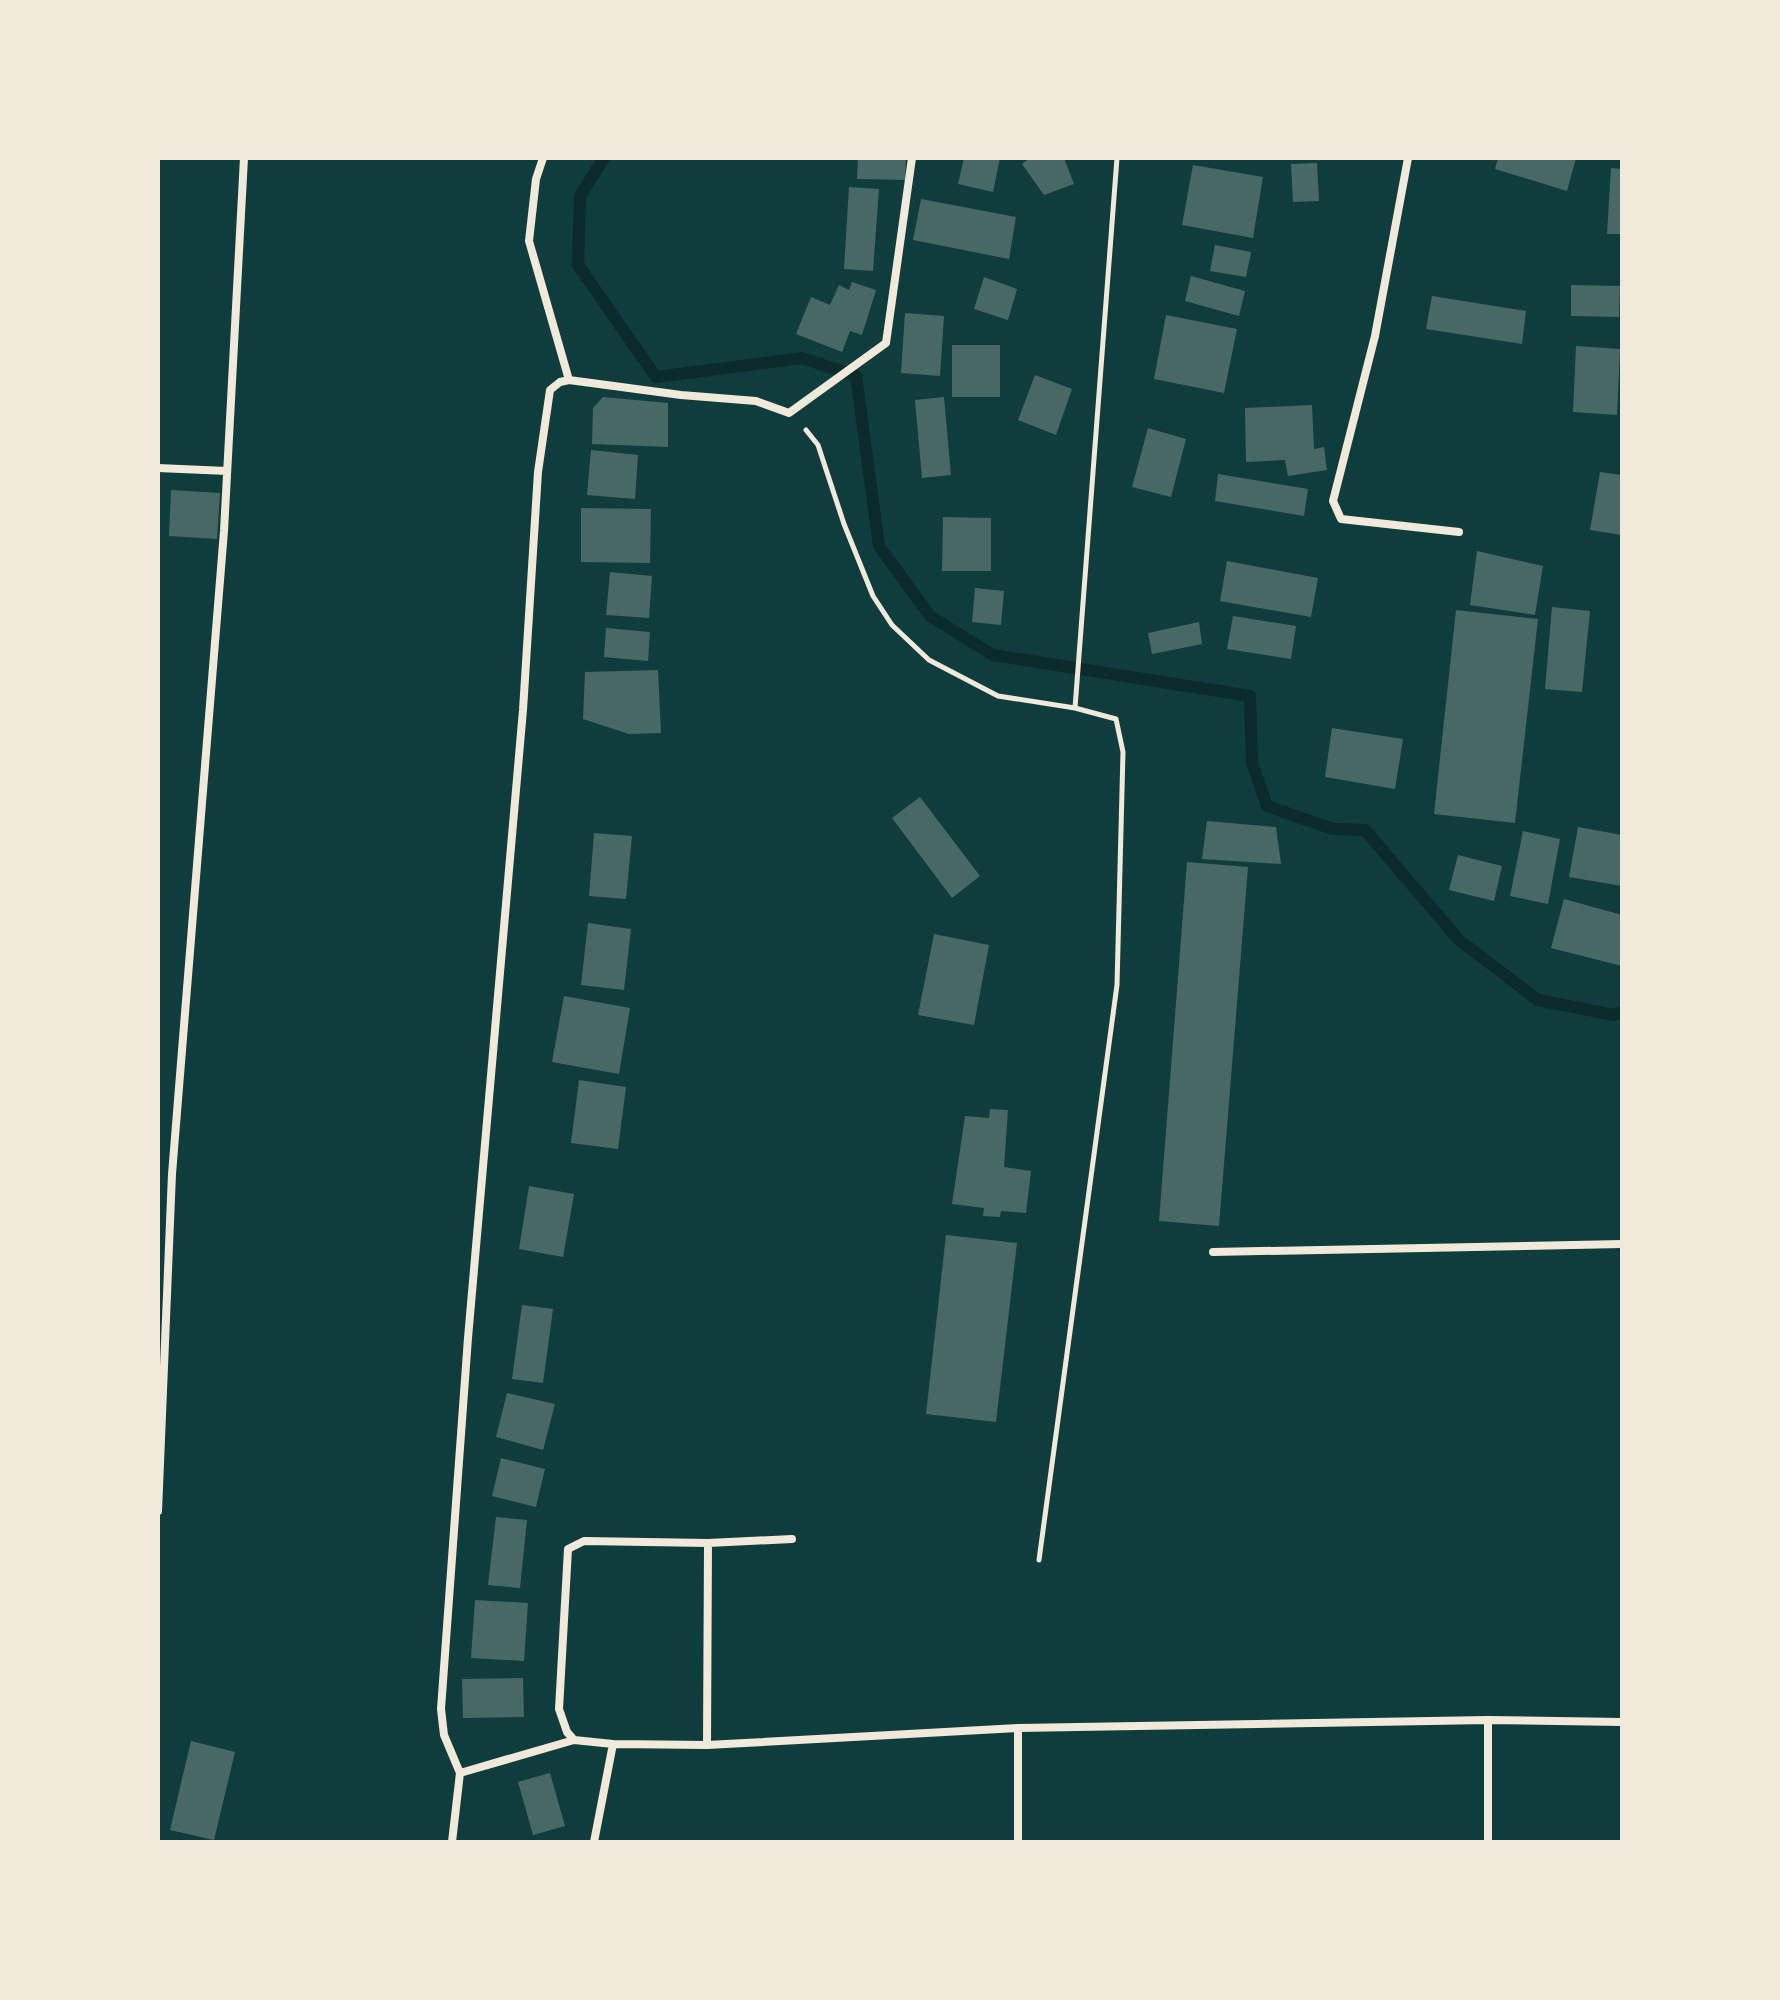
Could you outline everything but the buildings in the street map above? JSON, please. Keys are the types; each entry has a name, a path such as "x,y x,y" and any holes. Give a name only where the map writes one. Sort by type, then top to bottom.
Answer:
{"street":[{"path":"158,1511 172,1174 224,531 244,158"},
{"path":"543,158 536,179 529,241 569,380"},
{"path":"452,1842 460,1773 444,1735 441,1709 469,1323 523,710 538,472 550,390 560,382 569,380 681,395 756,401 789,413 886,343 912,158"},
{"path":"1408,158 1375,336 1333,501 1341,519 1459,532"},
{"path":"158,468 227,471"},
{"path":"1213,1252 1622,1244"},
{"path":"574,1740 567,1732 559,1709 568,1549 584,1541 708,1543 792,1539"},
{"path":"707,1745 708,1543"},
{"path":"460,1773 574,1740 613,1744 707,1745 1018,1728 1488,1720 1622,1722"},
{"path":"1488,1720 1488,1842"},
{"path":"1018,1728 1018,1842"},
{"path":"594,1842 613,1744"}],"path":[{"path":"1075,708 1117,158"},
{"path":"789,413 797,417 818,445 855,555 873,596 892,625 929,660 998,696 1075,708 1116,719 1123,752 1117,985 1039,1560"}],"waterway":[{"path":"604,158 580,196 578,265 656,377 802,358 856,376 879,546 930,616 993,655 1250,696 1252,763 1267,806 1333,829 1365,830 1459,940 1538,1000 1614,1015 1622,1012"}]}
